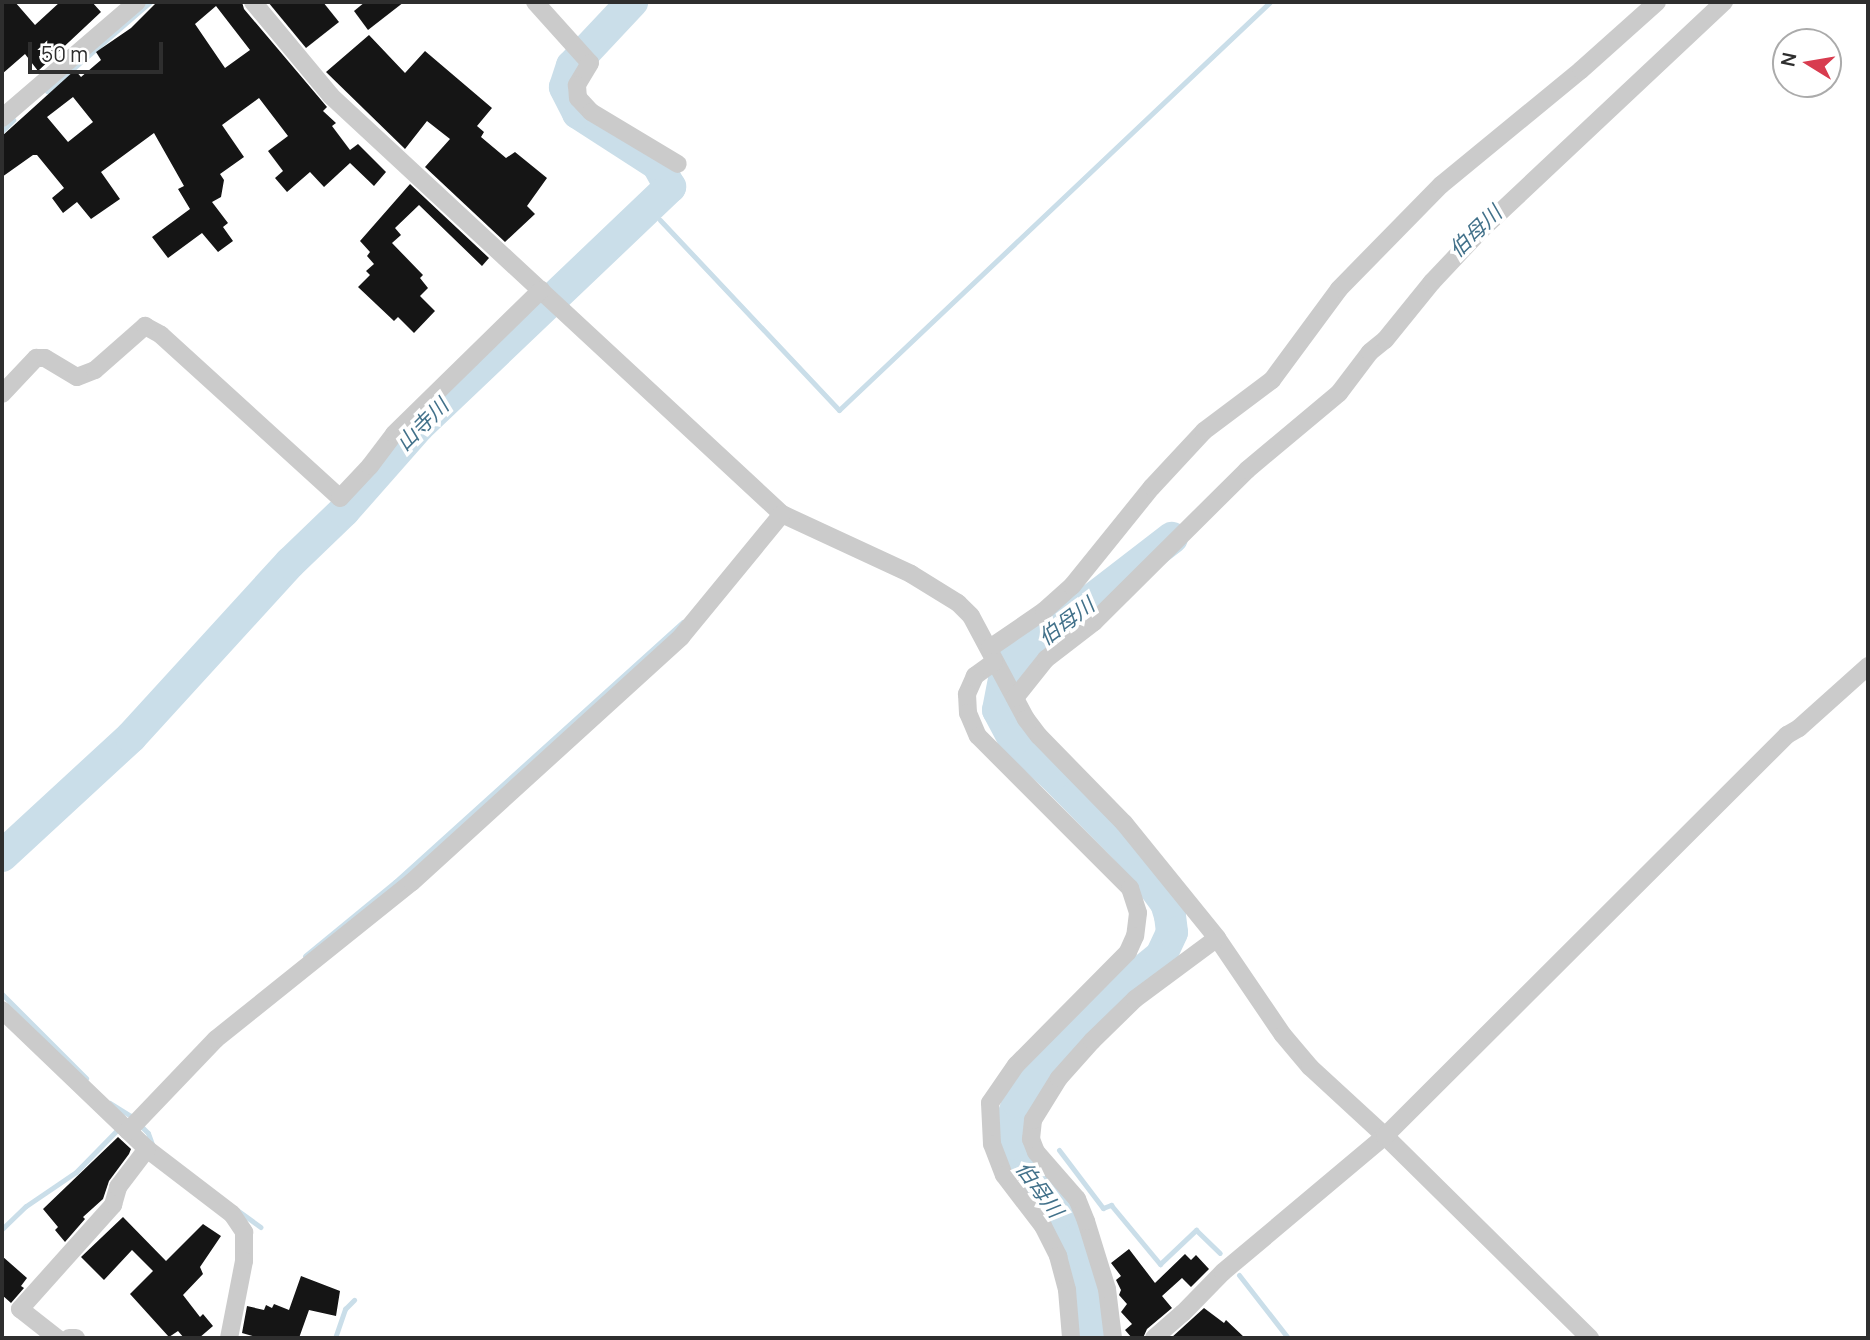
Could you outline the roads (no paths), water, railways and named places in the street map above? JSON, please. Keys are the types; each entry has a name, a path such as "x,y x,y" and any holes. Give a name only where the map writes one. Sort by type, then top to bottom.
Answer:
{"street":[{"path":"4,110 137,2"},
{"path":"253,2 331,96 782,514 911,574 958,603 971,616 1015,698 1039,736 1124,823 1217,938 1296,1051 1590,1338"},
{"path":"535,2 590,64 578,85 578,98 591,112 678,164"},
{"path":"1071,1338 1067,1290 1058,1256 1043,1226 1004,1175 992,1144 990,1102 1016,1065 1128,952 1135,936 1138,913 1130,888 978,736 968,713 967,694 975,676 992,655 1072,586 1152,487 1204,431 1272,380 1339,289 1441,185 1581,70 1657,2"},
{"path":"1015,698 1046,659 1094,622 1247,470 1339,393 1370,352 1385,340 1432,282 1480,231 1724,2"},
{"path":"2,394 36,358 44,358 77,377 95,370 145,326 162,335 340,498 370,466 394,434 541,290"},
{"path":"128,1131 216,1039 412,883 681,637 782,514"},
{"path":"1154,1338 1223,1272 1385,1136 1787,735 1799,729 1868,666"},
{"path":"1112,1338 1107,1289 1086,1221 1077,1199 1036,1152 1031,1139 1033,1120 1059,1078 1092,1041 1135,999 1217,938"},
{"path":"2,1010 147,1149 232,1214 244,1232 244,1261 229,1338"},
{"path":"57,1338 20,1310 113,1205 118,1187 147,1149"},
{"path":"69,1338 76,1338"}],"waterway":[{"path":"47,91 150,2"},
{"name":"山寺川","path":"2,856 131,737 290,563 344,511 419,426 670,187 657,164 578,113 565,87 572,66 632,2"},
{"path":"660,220 839,410 1270,2"},
{"path":"2,131 13,120"},
{"name":"伯母川","path":"1092,1338 1092,1292 1082,1255 1059,1214 1016,1162 1010,1144 1010,1126 1018,1102 1050,1058 1091,1013 1161,956 1172,932 1170,916 1166,903 1127,850 1053,775 1014,740 998,710 1004,678 1012,661 1172,538"},
{"path":"305,956 395,882 683,622"},
{"path":"2,994 86,1078"},
{"path":"110,1103 131,1116 148,1133 152,1144"},
{"path":"2,1229 26,1206 76,1172 121,1126"},
{"path":"1059,1150 1103,1208 1111,1205 1160,1264 1196,1230 1220,1253"},
{"path":"237,1210 260,1227"},
{"path":"1239,1275 1288,1338"},
{"path":"335,1338 345,1309 354,1300"}]}
